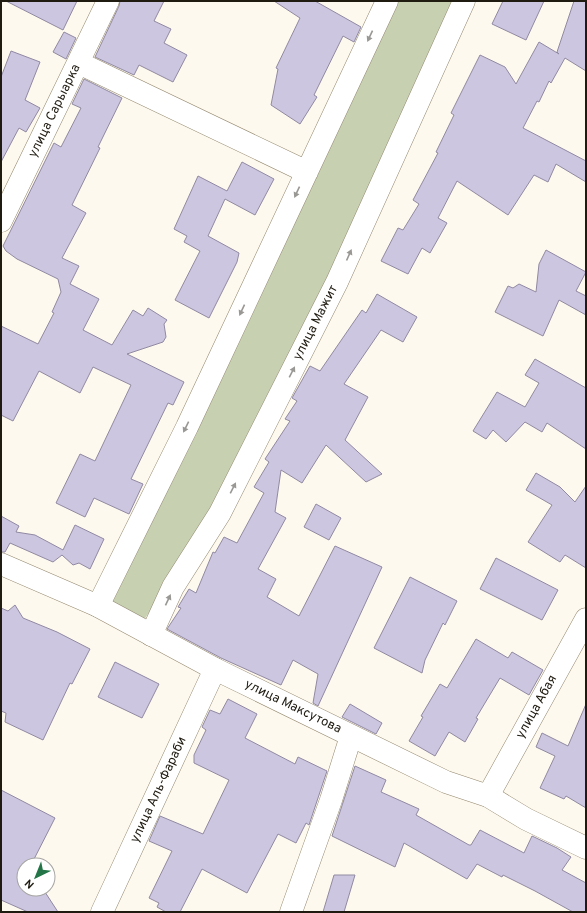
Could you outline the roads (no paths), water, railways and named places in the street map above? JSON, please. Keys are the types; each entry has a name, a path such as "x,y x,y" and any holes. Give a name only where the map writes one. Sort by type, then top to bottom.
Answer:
{"street":[{"name":"улица Сарыарка","path":"1,221 108,1"},
{"path":"98,606 187,426 387,1"},
{"name":"улица Мажит","path":"151,635 174,587 220,514 337,282 464,1"},
{"path":"79,63 307,172"},
{"name":"улица Максутова","path":"1,564 98,606 215,669 446,782 488,796 526,819 586,848"},
{"name":"улица Абая","path":"488,796 586,618"},
{"name":"улица Аль-Фараби","path":"102,912 215,669"},
{"path":"291,912 331,800 351,736"}]}
